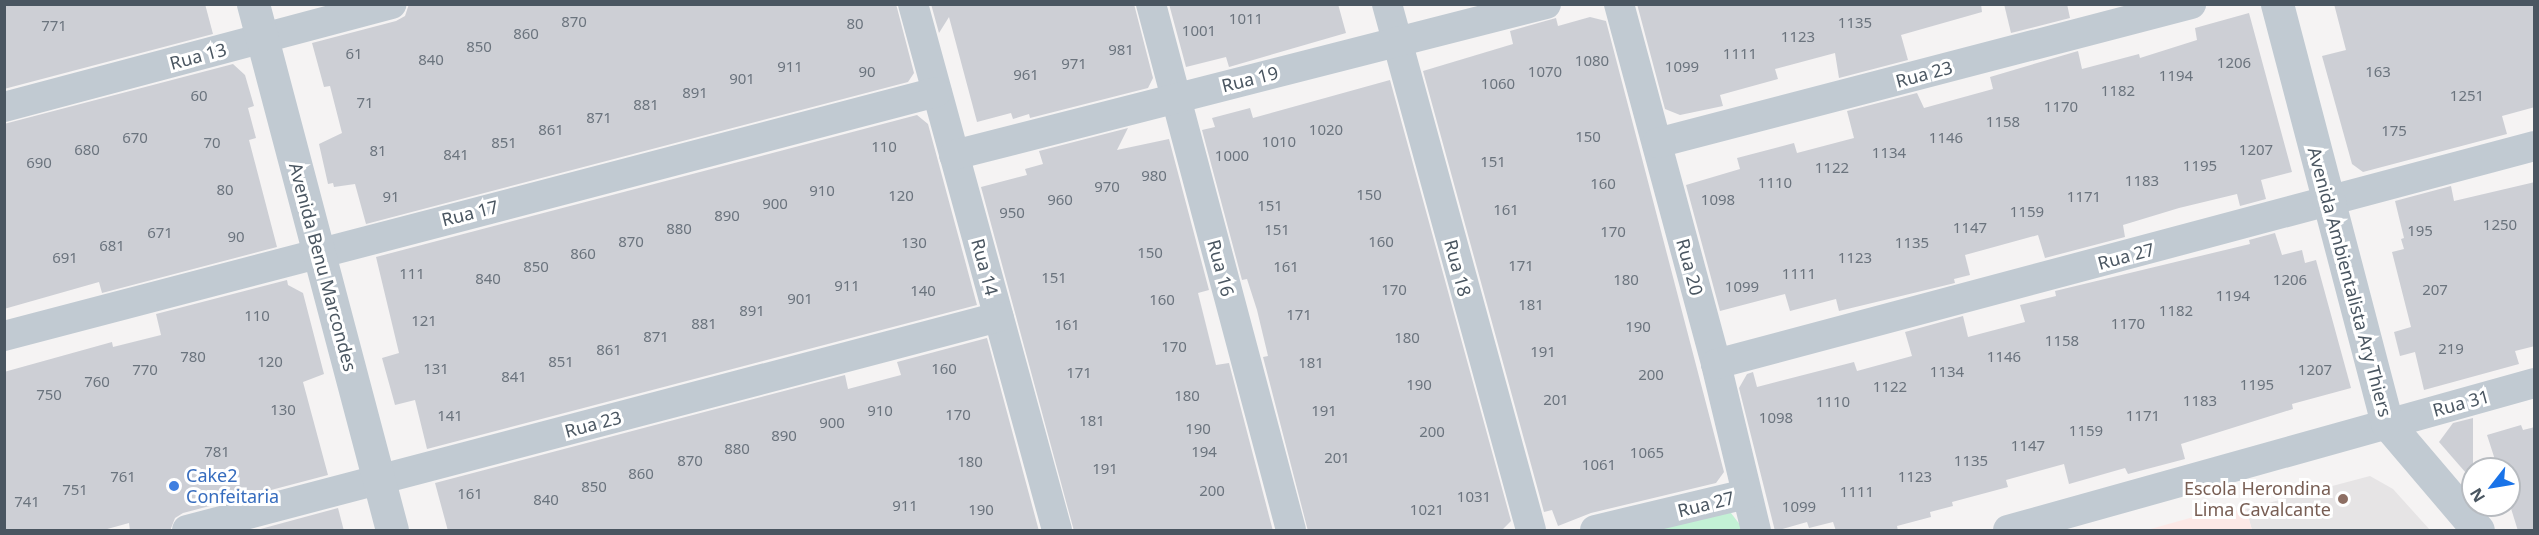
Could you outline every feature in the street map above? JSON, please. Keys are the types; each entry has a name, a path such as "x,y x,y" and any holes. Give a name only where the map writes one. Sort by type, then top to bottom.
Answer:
{"street":[{"name":"Avenida Benu Marcondes","path":"253,4 392,531"},
{"name":"Rua 13","path":"4,106 392,4"},
{"name":"Rua 14","path":"913,4 1055,530"},
{"name":"Rua 16","path":"1151,4 1291,531"},
{"name":"Rua 18","path":"1387,4 1531,531"},
{"name":"Rua 19","path":"954,155 1546,4"},
{"name":"Rua 20","path":"1619,4 1716,364 1756,531"},
{"name":"Rua 23","path":"1657,143 2191,4"},
{"name":"Avenida Ambientalista Ary Thiers","path":"2277,4 2387,423 2478,531"},
{"name":"Rua 17","path":"4,336 318,252 937,92"},
{"name":"Rua 27","path":"1716,364 2329,203 2535,146"},
{"name":"Rua 23","path":"187,531 999,317"},
{"name":"Rua 31","path":"2008,531 2535,383"},
{"name":"Rua 27","path":"1595,531 1746,494"}],"shaded area":[{"name":"Escola Herondina Lima Cavalcante","path":"2370,476 2393,489 2430,530 2252,530 2246,509"},
{"path":"2246,509 2252,530 2147,530 2197,516"}],"green space":[{"path":"1717,509 1731,513 1744,530 1639,530"}],"building":[{"path":"4,4 205,4 213,34 4,89"},
{"path":"409,4 896,4 914,73 908,82 366,224 355,184 334,187 333,183 328,184 319,144 342,133 330,86 324,87 312,43 396,21 405,16"},
{"path":"931,4 1134,4 1153,78 1148,88 1030,118 1029,114 1013,119 1011,113 977,122 949,17 939,33"},
{"path":"1169,4 1338,4 1346,33 1229,67 1226,57 1186,67"},
{"path":"1637,4 1981,4 1982,12 1901,35 1908,60 1839,78 1835,53 1775,69 1778,79 1720,95 1723,106 1680,115 1665,109"},
{"path":"2004,4 2067,4 2070,18 2011,33"},
{"path":"2334,4 2535,4 2535,107 2502,116 2507,134 2363,172 2352,164 2322,56 2346,50"},
{"path":"2249,13 2292,172 2261,180 2266,199 2240,206 2237,194 2179,208 2123,225 2125,237 2045,258 2038,235 1965,255 1970,275 1954,279 1955,283 1839,311 1836,299 1790,311 1785,294 1720,311 1686,185 1740,169 1737,158 1794,143 1797,153 1854,138 1847,111 1917,93 1924,108 1993,89 1990,77 2078,51 2082,69 2139,54 2140,58 2197,40 2195,28"},
{"path":"1590,17 1606,21 1724,472 1716,483 1591,513 1558,526 1552,510 1544,512 1423,71 1513,44 1510,31 1556,18 1558,26"},
{"path":"233,64 245,75 254,106 248,108 256,138 249,140 277,247 102,293 99,282 4,309 4,124"},
{"path":"1390,80 1511,521 1501,531 1308,531 1263,357 1268,356 1257,310 1247,279 1242,280 1202,130 1215,127 1212,118 1250,108 1253,118"},
{"path":"917,115 928,124 977,305 427,449 415,400 395,405 382,358 399,353 376,257"},
{"path":"1128,128 1117,150 1169,139 1209,290 1198,293 1216,365 1229,363 1273,531 1074,531 981,187 1027,175 1025,169 1043,164 1039,151"},
{"path":"2535,182 2535,346 2515,351 2519,364 2424,390 2415,352 2400,356 2394,332 2411,327 2392,252 2404,249 2401,239 2404,238 2395,201 2451,186 2454,201"},
{"path":"2275,233 2282,255 2302,250 2305,263 2316,260 2351,388 2292,404 2293,409 2181,444 2185,459 2128,474 2125,468 2069,484 2064,464 2006,480 2008,487 1952,502 1953,506 1930,512 1931,517 1897,526 1898,531 1836,531 1833,522 1809,528 1807,522 1775,531 1739,388 1747,374 1753,372 1757,387 1854,362 1857,371 1912,356 1905,332 1963,316 1968,337 2025,322 2020,305 2056,296 2055,291 2250,244 2249,240"},
{"path":"287,280 288,285 303,293 324,374 303,382 328,475 183,513 175,518 170,531 130,531 129,523 100,531 4,531 4,372 112,342 113,347 161,335 156,314"},
{"path":"987,338 1039,531 448,531 435,483 845,375 848,389 901,375 897,362"},
{"path":"2473,418 2473,457 2461,457 2461,467 2439,442 2453,423"},
{"path":"2521,425 2523,430 2535,427 2535,531 2518,531 2514,517 2521,517 2521,457 2494,457 2487,435"},
{"path":"338,508 344,531 253,531"}],"place":[{"name":"Cake2 Confeitaria","path":"174,486"},
{"name":"Escola Herondina Lima Cavalcante","path":"2343,499"}]}
